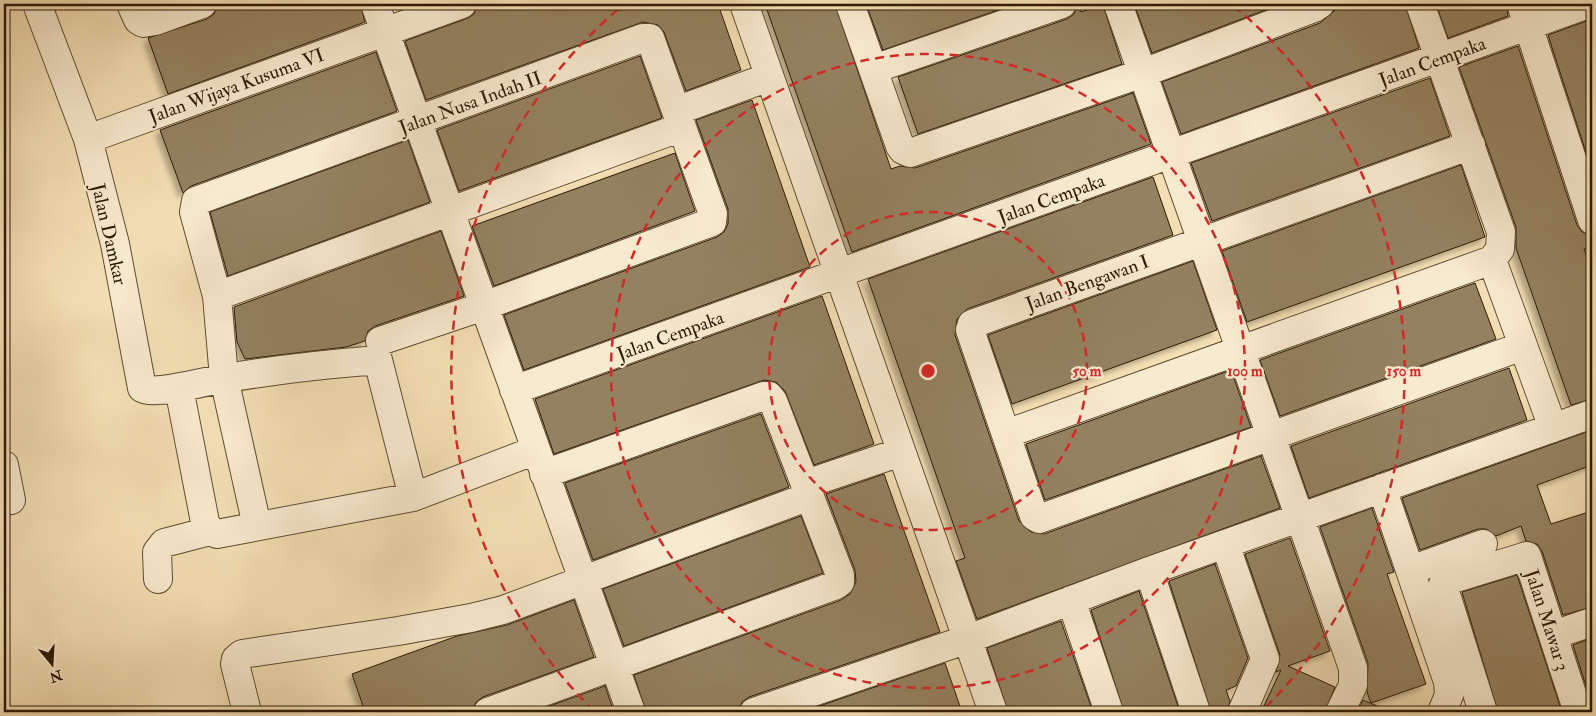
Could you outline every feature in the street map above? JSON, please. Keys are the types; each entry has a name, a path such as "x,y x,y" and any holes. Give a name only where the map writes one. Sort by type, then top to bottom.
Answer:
{"street":[{"name":"Jalan Damkar","path":"37,4 88,139 115,244 140,386 147,391 179,388 224,378 378,360 413,497"},
{"path":"137,13 155,21 202,4"},
{"path":"375,4 631,712"},
{"name":"Jalan Wijaya Kusuma VI","path":"88,139 462,4"},
{"path":"744,4 993,712"},
{"path":"850,4 900,146 903,150 910,153 1143,73 1314,8 1320,4"},
{"path":"874,69 1062,4"},
{"path":"1118,4 1273,436 1355,676 1340,712"},
{"path":"1420,4 1501,232 1500,249 1492,260 1006,434 1034,516 1039,519 1523,346"},
{"name":"Jalan Cempaka","path":"514,390 1439,58 1524,15 1588,4"},
{"path":"1524,15 1592,220"},
{"name":"Jalan Nusa Indah II","path":"217,296 194,212 194,205 200,199 646,37 652,41 714,217 711,223 484,306 380,341"},
{"path":"257,526 224,378 217,296 450,211 679,119 770,77"},
{"name":"Jalan Bengawan I","path":"1006,434 970,330 972,324 1471,145"},
{"path":"1492,260 1553,428"},
{"path":"179,388 205,522 210,531 217,534 413,497 766,396 771,397 840,575 839,584 616,667 488,712"},
{"path":"754,712 968,639 1149,571 1592,414"},
{"path":"247,712 235,664 238,656 242,654 471,618 503,610 583,580 902,452"},
{"path":"4,465 11,500"},
{"path":"1382,488 1448,682 1449,695 1442,712"},
{"path":"158,579 156,556 161,545 210,531"},
{"path":"1225,544 1265,659 1242,712"},
{"path":"1411,570 1483,544"},
{"name":"Jalan Mawar 3","path":"1484,712 1443,585 1449,580 1527,556 1578,712"},
{"path":"1149,571 1196,712"},
{"path":"1071,600 1109,712"},
{"path":"1553,635 1592,622"},
{"path":"1578,712 1592,708"}],"building":[{"path":"217,4 360,4 365,22 168,94 148,38 207,19 214,14"},
{"path":"477,4 718,4 741,70 686,91 664,32 658,25 643,22 426,100 405,41 468,18 474,14"},
{"path":"765,4 835,4 891,169 900,166 915,168 1133,93 1151,144 852,252"},
{"path":"866,4 1015,4 883,50"},
{"path":"1077,4 1079,4 1081,12 1103,5 1122,64 918,134 898,77 1067,19 1074,14"},
{"path":"1134,4 1281,4 1152,53"},
{"path":"1336,4 1405,4 1419,48 1181,134 1162,82 1320,23 1334,11"},
{"path":"1436,4 1506,4 1508,16 1448,38"},
{"path":"1592,19 1592,171 1548,35"},
{"path":"1518,46 1577,225 1582,232 1592,235 1592,248 1584,249 1592,272 1592,399 1571,405 1516,248 1516,227 1459,67"},
{"path":"376,52 397,111 191,186 183,193 160,130"},
{"path":"640,56 662,118 459,191 437,130"},
{"path":"1430,78 1450,136 1212,221 1191,163"},
{"path":"752,100 810,267 524,370 504,315 717,237 724,232 728,224 728,209 696,120"},
{"path":"408,140 430,202 228,276 210,212"},
{"path":"675,153 695,211 494,286 472,226"},
{"path":"1461,165 1485,237 1247,322 1222,251"},
{"path":"1153,177 1173,235 967,309 957,319 955,335 1019,521 1031,532 1044,534 1261,456 1280,508 977,619 956,561 965,558 868,279"},
{"path":"441,231 464,296 375,326 368,331 365,341 346,347 245,359 237,342 234,307"},
{"path":"1193,261 1217,330 1012,404 988,335"},
{"path":"1475,283 1496,339 1280,416 1260,360"},
{"path":"822,296 874,444 814,465 785,391 776,382 764,380 554,454 535,399"},
{"path":"1509,368 1527,420 1309,498 1291,446"},
{"path":"1231,370 1251,427 1045,500 1026,444"},
{"path":"761,414 789,487 593,560 565,483"},
{"path":"1592,430 1592,465 1537,485 1551,524 1592,511 1592,607 1563,615 1542,551 1537,544 1526,541 1521,526 1496,536 1486,529 1478,529 1420,550 1402,498"},
{"path":"884,474 940,632 749,697 742,702 739,712 646,712 634,675 841,600 850,594 856,582 855,570 826,494"},
{"path":"1372,508 1394,572 1387,574 1426,684 1371,703 1367,692 1368,663 1320,527"},
{"path":"801,516 823,573 624,646 603,589"},
{"path":"1290,538 1330,651 1288,666 1335,687 1325,712 1261,712 1281,670 1276,672 1280,655 1245,554"},
{"path":"1215,564 1248,658 1236,686 1226,690 1230,701 1227,712 1211,712 1169,581"},
{"path":"1517,575 1562,712 1498,712 1462,592"},
{"path":"1139,591 1180,712 1124,712 1091,610"},
{"path":"574,600 594,657 483,697 476,702 473,712 365,712 352,674 457,636 507,625"},
{"path":"1061,621 1093,712 1008,712 987,648"},
{"path":"1592,638 1592,705 1573,645"},
{"path":"945,663 962,712 802,712"},
{"path":"605,686 614,712 533,712"},
{"path":"1363,700 1391,712 1357,712"}]}
